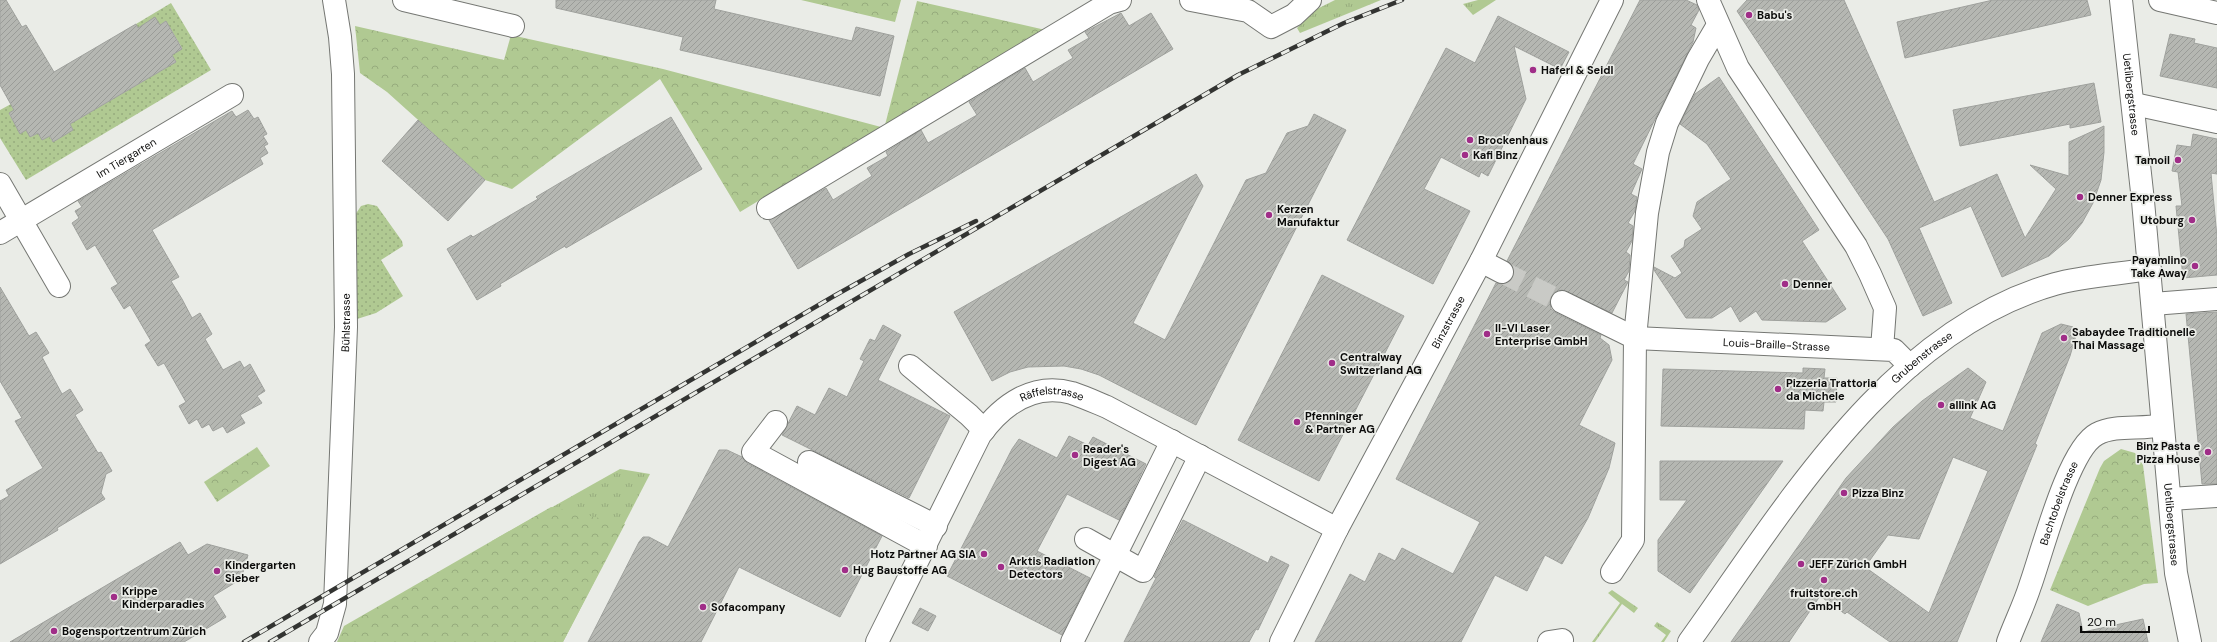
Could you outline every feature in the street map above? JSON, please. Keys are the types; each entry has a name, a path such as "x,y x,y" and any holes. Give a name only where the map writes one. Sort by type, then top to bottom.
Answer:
{"street":[{"name":"Bühlstrasse","path":"320,642 327,634 335,604 346,327 343,74 340,37 334,0"},
{"path":"404,0 513,26"},
{"path":"768,208 1109,3 1120,0"},
{"path":"1191,0 1248,11 1271,27 1294,15 1310,0"},
{"name":"Binzstrasse","path":"1281,642 1337,529 1481,261 1612,0"},
{"path":"1708,0 1738,68 1856,246 1870,274 1885,308 1882,349"},
{"name":"Uetlibergstrasse","path":"2121,0 2134,104 2150,269 2162,426 2176,573 2190,642"},
{"path":"2160,0 2217,13"},
{"path":"1612,572 1633,540 1635,338 1647,213 1658,152 1667,123 1698,59 1718,25"},
{"name":"Im Tiergarten","path":"0,233 232,96"},
{"path":"2134,104 2217,122"},
{"path":"0,184 59,286"},
{"path":"1481,261 1502,272"},
{"name":"Grubenstrasse","path":"1689,642 1818,461 1864,409 1910,366 1939,344 1984,314 2036,290 2055,284 2150,269"},
{"path":"2153,304 2217,299"},
{"path":"1562,302 1635,338"},
{"name":"Louis-Braille-Strasse","path":"1635,338 1894,350 1910,366"},
{"path":"910,366 969,415 988,423"},
{"name":"Räffelstrasse","path":"877,642 988,423 1001,410 1024,396 1038,393 1071,393 1107,407 1337,529"},
{"path":"776,422 753,452 926,546"},
{"name":"Bachtobelstrasse","path":"2008,642 2031,584 2061,492 2076,460 2086,445 2095,435 2108,429 2148,429 2162,426"},
{"path":"1072,642 1172,441"},
{"path":"1086,539 1143,571 1200,456"},
{"path":"809,462 936,526"},
{"path":"2170,499 2217,496"}],"green space":[{"path":"801,0 901,0 895,22"},
{"path":"1335,0 1381,0 1300,33 1297,28 1317,9"},
{"path":"1478,0 1496,0 1473,15 1463,4"},
{"path":"917,1 1050,31 885,125"},
{"path":"171,3 211,70 26,180 0,138 0,110 11,104 14,110 9,114 20,133 26,130 31,137 38,133 42,140 49,136 53,142 73,130 70,124 176,62 172,55 182,48 166,21 156,27 155,18 138,28 136,24"},
{"path":"355,26 504,60 511,35 663,69 881,127 740,212 660,79 512,189 485,180 387,92 360,73"},
{"path":"368,204 377,206 402,241 403,246 381,260 403,296 376,313 357,319 355,215 361,206"},
{"path":"257,447 270,466 217,502 204,482"},
{"path":"2121,449 2135,453 2143,465 2158,583 2144,584 2088,606 2050,590 2100,468 2104,461"},
{"path":"620,469 650,474 563,642 492,541"},
{"path":"551,507 625,524 563,642 337,642 344,626"},
{"path":"1612,590 1638,608 1634,613 1622,604 1595,642 1592,642 1620,603 1608,593"},
{"path":"1657,622 1671,631 1664,642 1661,642 1666,635 1654,626"}],"building":[{"path":"0,0 6,0 22,27 26,25 54,72 136,24 138,28 155,17 160,25 166,21 182,49 172,55 176,62 70,124 73,130 53,142 50,136 42,140 38,133 30,137 26,130 20,134 9,113 14,110 0,85"},
{"path":"556,0 716,0 714,9 852,41 856,27 894,36 880,96 680,50 683,37 556,8"},
{"path":"1640,0 1686,0 1697,5 1699,10 1691,25 1696,28 1693,42 1633,164 1642,169 1631,194 1637,197 1635,211 1628,223 1633,226 1632,241 1626,252 1630,255 1629,271 1624,280 1628,282 1612,313 1562,290 1555,292 1550,302 1551,309 1556,313 1601,335 1600,338 1609,345 1612,360 1579,425 1615,443 1609,468 1588,518 1562,564 1545,555 1527,591 1495,575 1461,642 1315,642 1350,574 1365,582 1379,553 1395,561 1402,548 1453,574 1480,522 1396,479 1496,283 1503,284 1509,282 1513,277 1513,266 1507,261"},
{"path":"1747,0 1844,0 1934,202 1997,174 2025,238 2056,189 2030,165 2069,176 2069,142 2104,126 2104,152 2101,180 2093,203 2082,223 2069,239 2049,256 2002,277 1971,206 1919,228 1952,303 1923,316 1888,239 1737,11"},
{"path":"1993,0 2087,0 2091,15 1905,58 1897,22"},
{"path":"1121,13 1129,26 1151,13 1173,49 798,269 769,220 826,188 833,200 872,176 867,168 888,156 886,152 921,130 928,143 977,115 969,102 1025,68 1033,82 1073,58 1068,50 1089,38 1085,32"},
{"path":"1498,16 1569,52 1560,69 1514,46 1526,99 1488,176 1481,172 1479,177 1441,157 1424,189 1470,211 1433,284 1347,240 1446,48 1475,63"},
{"path":"2170,34 2195,39 2194,43 2217,48 2217,88 2160,76"},
{"path":"1719,77 1819,230 1802,241 1846,309 1826,322 1762,320 1756,311 1740,322 1731,306 1712,318 1686,318 1654,270 1654,267 1675,278 1682,273 1671,256 1684,247 1685,240 1702,229 1693,216 1697,202 1731,179 1707,144 1680,124 1695,94"},
{"path":"2094,83 2101,122 2070,128 2070,124 1960,146 1953,110"},
{"path":"248,110 254,119 258,117 267,134 263,136 268,144 264,146 268,153 260,158 263,164 152,230 179,277 171,281 192,318 200,313 212,334 205,339 223,370 240,361 244,368 250,364 265,391 257,396 262,403 240,415 245,423 227,433 223,426 213,431 209,424 202,428 197,419 189,424 179,406 186,402 164,363 158,366 145,345 151,341 130,305 124,309 111,288 118,284 95,245 87,250 72,223 79,218 75,211 82,207 78,201 232,111 236,117"},
{"path":"1314,114 1346,130 1196,425 1099,375 1081,369 1064,366 1028,367 1010,372 992,381 954,312 1196,174 1203,186 1133,323 1165,340 1246,180 1266,173 1287,133 1308,126"},
{"path":"671,117 702,169 566,248 565,246 500,284 501,286 477,300 447,249 471,235 473,237 538,199 536,197"},
{"path":"418,120 485,180 448,221 382,161"},
{"path":"2193,134 2217,139 2217,174 2211,173 2217,237 2217,275 2183,278 2176,206 2182,206 2178,172 2172,171 2177,145 2191,147"},
{"path":"1322,275 1404,316 1319,481 1238,440"},
{"path":"0,287 29,336 36,332 49,353 42,357 62,394 70,389 83,410 75,415 98,453 101,452 112,471 106,474 101,493 105,499 57,528 58,530 0,564 0,501 9,496 6,490 43,468 15,421 22,418 0,381"},
{"path":"2217,312 2217,484 2202,484 2186,314"},
{"path":"2061,324 2073,327 2072,331 2077,332 2070,356 2035,444 2037,445 1957,642 1890,642 1847,612 1845,614 1820,596 1789,642 1731,642 1846,478 1893,427 1922,401 1968,368 1986,382 1970,418 2003,431 2042,333","holes":["1953,457 1988,471 1929,613 1865,567 1888,535 1919,539"]},
{"path":"883,325 901,335 878,380 950,416 909,498 782,435 797,406 815,415 829,388 847,397 864,361 860,359 870,339 875,341"},
{"path":"1803,368 1825,369 1824,378 1837,378 1836,402 1824,402 1823,411 1805,410 1804,429 1661,426 1663,369 1803,373"},
{"path":"1069,436 1088,445 1093,437 1146,464 1119,520 1067,494 1037,551 1090,578 1062,635 947,576 1012,449 1019,439 1057,458"},
{"path":"719,450 727,450 742,457 747,463 882,536 840,617 739,567 701,642 588,642 639,542 643,537 649,537 668,547"},
{"path":"1660,461 1783,461 1690,593 1658,571 1658,540 1687,500 1660,500"},
{"path":"1183,520 1268,563 1271,556 1289,565 1258,630 1256,629 1249,642 1124,642 1156,578 1154,577"},
{"path":"180,542 188,555 207,544 248,555 241,579 213,596 226,617 184,642 10,642"},
{"path":"2057,604 2079,613 2083,632 2143,619 2148,642 2041,642"},
{"path":"920,608 936,616 928,631 912,623"}],"tunnel":[{"path":"1502,272 1562,302"}],"railway":[{"path":"270,642 1238,75 1344,23 1402,0"},
{"path":"244,642 834,296 909,254 976,221"}],"place":[{"name":"Babu's","path":"1749,15"},
{"name":"Haferl & Seidl","path":"1533,70"},
{"name":"Brockenhaus","path":"1470,140"},
{"name":"Kafi Binz","path":"1465,155"},
{"name":"Tamoil","path":"2178,160"},
{"name":"Denner Express","path":"2080,197"},
{"name":"Kerzen Manufaktur","path":"1269,215"},
{"name":"Utoburg","path":"2192,220"},
{"name":"Payamlino Take Away","path":"2195,266"},
{"name":"Denner","path":"1785,284"},
{"name":"II-VI Laser Enterprise GmbH","path":"1487,334"},
{"name":"Sabaydee Traditionelle Thai Massage","path":"2064,338"},
{"name":"Centralway Switzerland AG","path":"1332,363"},
{"name":"Pizzeria Trattoria da Michele","path":"1778,389"},
{"name":"allink AG","path":"1941,405"},
{"name":"Pfenninger & Partner AG","path":"1297,422"},
{"name":"Binz Pasta e Pizza House","path":"2208,452"},
{"name":"Reader's Digest AG","path":"1075,455"},
{"name":"Pizza Binz","path":"1844,493"},
{"name":"Hotz Partner AG SIA","path":"984,554"},
{"name":"JEFF Zürich GmbH","path":"1801,564"},
{"name":"Arktis Radiation Detectors","path":"1001,567"},
{"name":"Hug Baustoffe AG","path":"845,570"},
{"name":"Kindergarten Sieber","path":"217,571"},
{"name":"fruitstore.ch GmbH","path":"1824,580"},
{"name":"Krippe Kinderparadies","path":"114,597"},
{"name":"Sofacompany","path":"703,607"},
{"name":"Bogensportzentrum Zürich","path":"54,631"}]}
